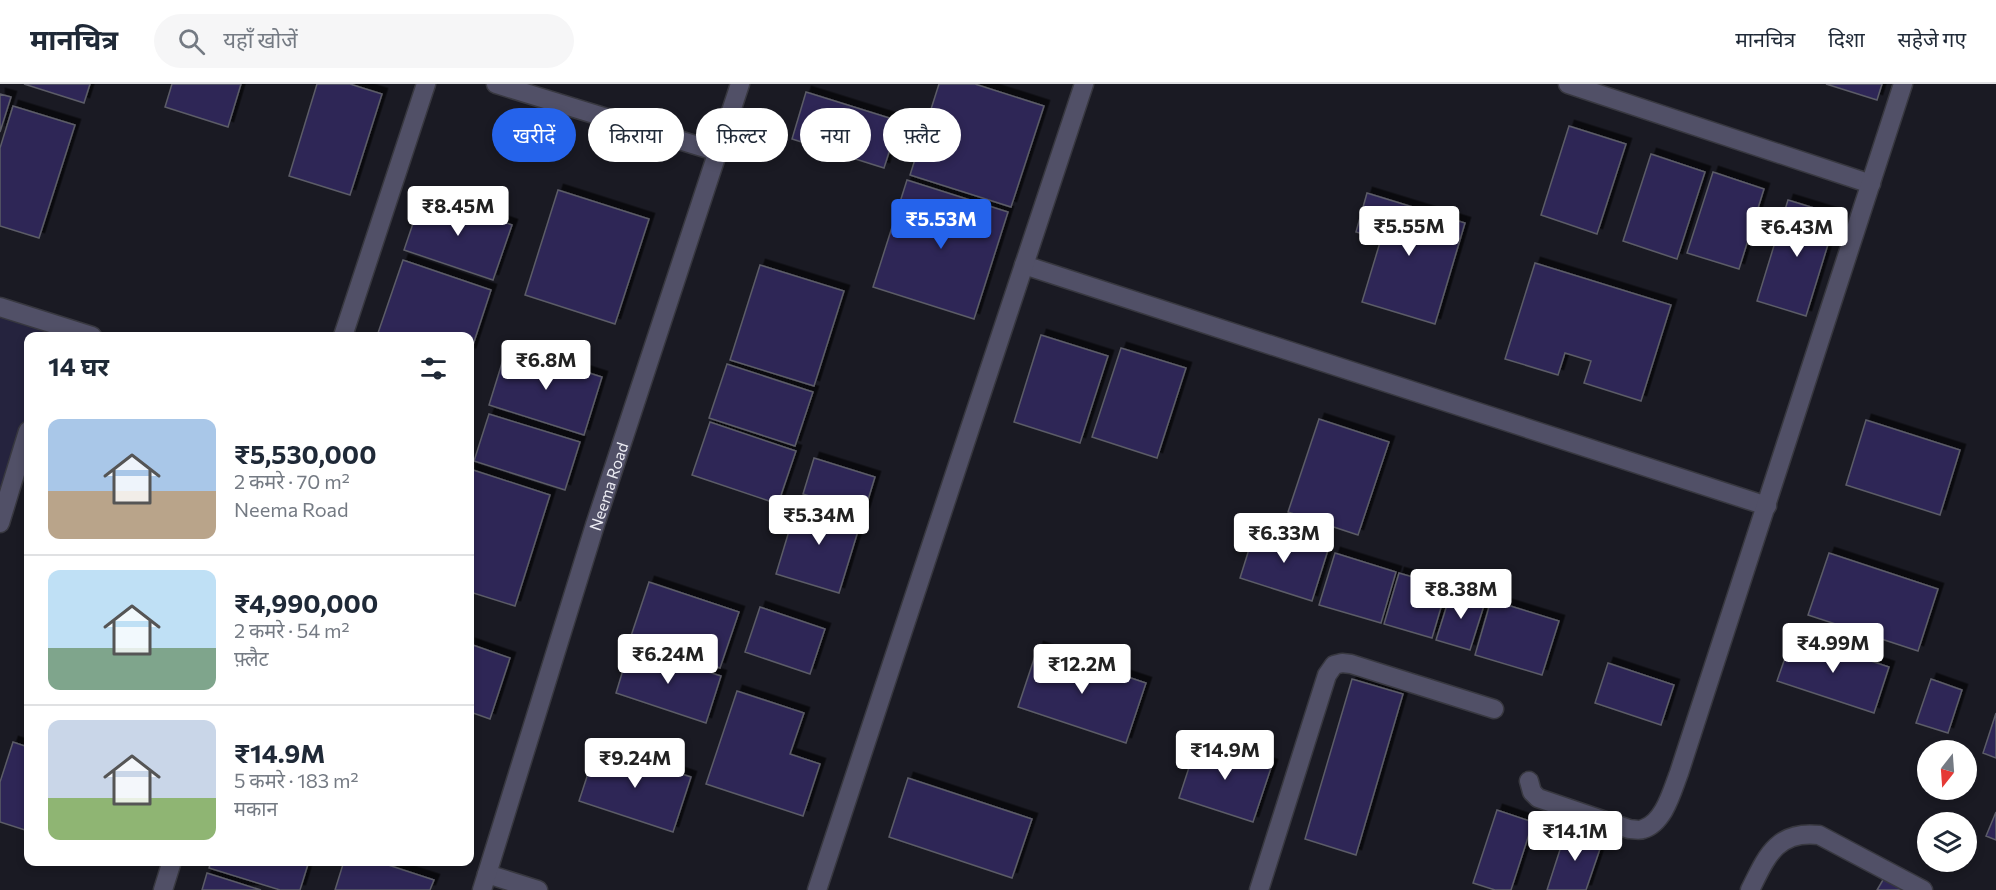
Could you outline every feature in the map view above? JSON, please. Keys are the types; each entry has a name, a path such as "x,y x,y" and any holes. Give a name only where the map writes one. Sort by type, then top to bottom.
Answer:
{"street":[{"path":"344,332 426,84"},
{"path":"496,84 696,145"},
{"name":"Neema Road","path":"732,108 740,84"},
{"path":"817,890 1084,84"},
{"path":"1568,84 1871,184"},
{"path":"1529,782 1532,792 1538,798 1629,829 1643,830 1665,809 1767,506 1903,84"},
{"name":"Neema Road","path":"485,882 595,525 715,162"},
{"path":"1024,265 1767,506"},
{"path":"0,307 60,331"},
{"path":"0,523 24,444"},
{"path":"1259,890 1327,675 1334,665 1351,664 1494,710"},
{"path":"1750,890 1768,854 1785,840 1805,833 1819,835 1834,842 1923,890"},
{"path":"163,890 170,866"},
{"path":"485,882 538,890"}],"shaded area":[{"path":"0,316 49,332 24,332 24,435 0,510"}],"building":[{"path":"24,84 90,84 84,103"},
{"path":"172,84 241,84 228,127 165,107"},
{"path":"317,84 350,84 382,94 350,195 289,176"},
{"path":"939,84 975,84 1044,106 1011,207 910,175 914,162 961,162 961,108 931,108"},
{"path":"1826,84 1882,84 1877,100"},
{"path":"806,92 857,108 801,108"},
{"path":"0,94 11,97 0,132"},
{"path":"13,106 75,125 39,238 0,226 0,148"},
{"path":"800,112 800,142 792,139"},
{"path":"871,112 883,116 883,162 886,162 884,168 865,162 871,162"},
{"path":"1569,126 1626,144 1597,234 1541,215"},
{"path":"1651,154 1705,172 1677,259 1623,241"},
{"path":"1713,172 1764,189 1739,269 1687,253"},
{"path":"907,180 1008,212 974,319 873,287"},
{"path":"558,190 649,219 615,324 525,295"},
{"path":"1367,193 1465,223 1435,324 1362,302 1381,239 1356,232"},
{"path":"423,194 512,225 493,280 404,250"},
{"path":"1788,200 1837,215 1806,316 1757,301"},
{"path":"403,260 491,290 474,342 474,332 378,332"},
{"path":"1535,263 1671,305 1641,401 1584,383 1591,361 1565,353 1558,375 1505,359"},
{"path":"760,265 844,291 814,386 730,360"},
{"path":"1041,335 1108,356 1080,443 1014,422"},
{"path":"507,347 602,377 584,435 489,405"},
{"path":"1121,348 1186,368 1157,458 1092,437"},
{"path":"727,364 813,392 795,446 709,418"},
{"path":"489,414 580,442 565,490 474,461"},
{"path":"1319,419 1389,442 1358,535 1288,512"},
{"path":"1866,420 1960,450 1940,515 1846,485"},
{"path":"710,422 796,451 778,504 692,475"},
{"path":"814,458 875,477 864,513 803,494"},
{"path":"474,470 550,495 515,606 474,593"},
{"path":"799,498 862,518 839,593 776,574"},
{"path":"1256,527 1328,550 1312,601 1240,578"},
{"path":"1335,553 1396,572 1381,623 1319,605"},
{"path":"1829,553 1938,589 1918,651 1808,615"},
{"path":"1399,573 1447,587 1432,638 1384,624"},
{"path":"649,582 739,612 720,668 630,639"},
{"path":"1452,589 1486,599 1470,650 1436,640"},
{"path":"1491,600 1559,621 1542,675 1475,655"},
{"path":"760,607 825,629 810,674 745,652"},
{"path":"1793,635 1889,667 1874,713 1777,681"},
{"path":"474,645 510,658 490,719 474,713"},
{"path":"630,647 721,676 706,723 616,693"},
{"path":"1038,647 1146,683 1126,743 1018,707"},
{"path":"1608,663 1674,685 1661,725 1595,703"},
{"path":"1352,679 1403,694 1356,855 1305,839"},
{"path":"1931,679 1962,690 1948,733 1916,723"},
{"path":"737,691 804,713 790,754 820,764 803,816 706,784"},
{"path":"1996,713 1996,758 1983,753"},
{"path":"1198,740 1272,765 1253,822 1179,798"},
{"path":"13,742 24,746 24,830 0,822 0,782"},
{"path":"597,746 691,777 673,832 579,801"},
{"path":"908,778 1032,819 1012,878 889,837"},
{"path":"1497,810 1533,822 1511,890 1495,890 1473,883"},
{"path":"1996,812 1996,840 1986,836"},
{"path":"1567,828 1603,840 1586,890 1547,890"},
{"path":"210,866 307,866 300,890 280,890 209,868"},
{"path":"342,866 391,866 434,880 430,890 335,890"},
{"path":"207,873 261,890 202,890"},
{"path":"1887,873 1915,890 1877,890"}]}
